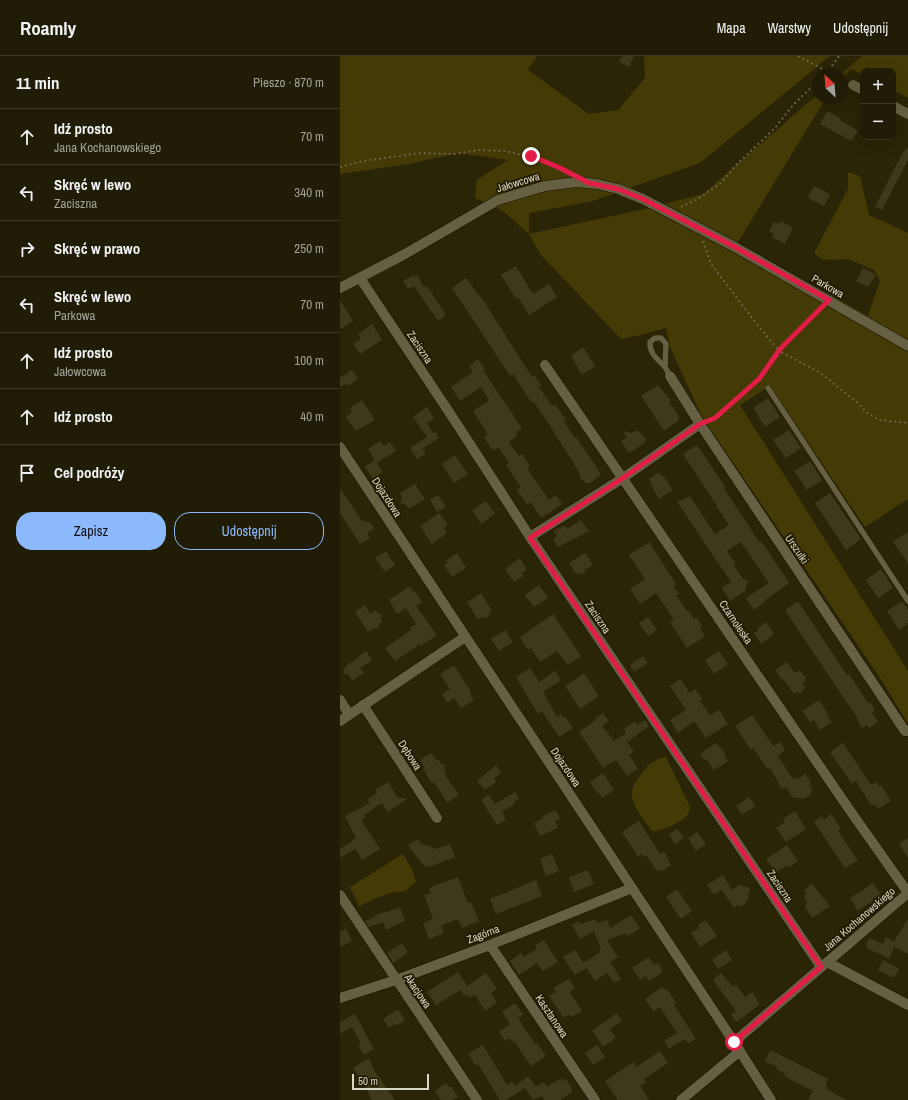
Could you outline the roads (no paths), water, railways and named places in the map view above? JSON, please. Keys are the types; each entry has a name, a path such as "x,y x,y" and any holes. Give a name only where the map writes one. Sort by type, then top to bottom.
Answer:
{"street":[{"path":"853,85 860,88"},
{"path":"896,108 908,114"},
{"name":"Jałowcowa","path":"340,288 418,246 498,200 538,187 577,182 597,184 618,189 666,211 735,247"},
{"name":"Parkowa","path":"735,247 908,346"},
{"name":"Zaciszna","path":"360,278 455,421 530,538 824,965 908,1004"},
{"name":"Czarnoleska","path":"544,365 908,893"},
{"name":"Urszulki","path":"667,372 700,424 905,731 908,731"},
{"path":"530,538 623,478 700,424"},
{"name":"Dojazdowa","path":"340,447 740,1051 770,1100"},
{"path":"340,721 465,637"},
{"path":"340,700 349,714"},
{"name":"Dębowa","path":"363,705 437,818"},
{"name":"Zagórna","path":"340,998 396,980 490,945 632,888"},
{"name":"Jana Kochanowskiego","path":"734,1042 908,893"},
{"name":"Akacjowa","path":"340,895 477,1100"},
{"name":"Kasztanowa","path":"490,945 595,1100"},
{"path":"681,1100 740,1051"}],"lane":[{"path":"655,338 661,338 666,344 667,372 650,348 650,342 655,338"},
{"path":"768,388 908,601"}]}
